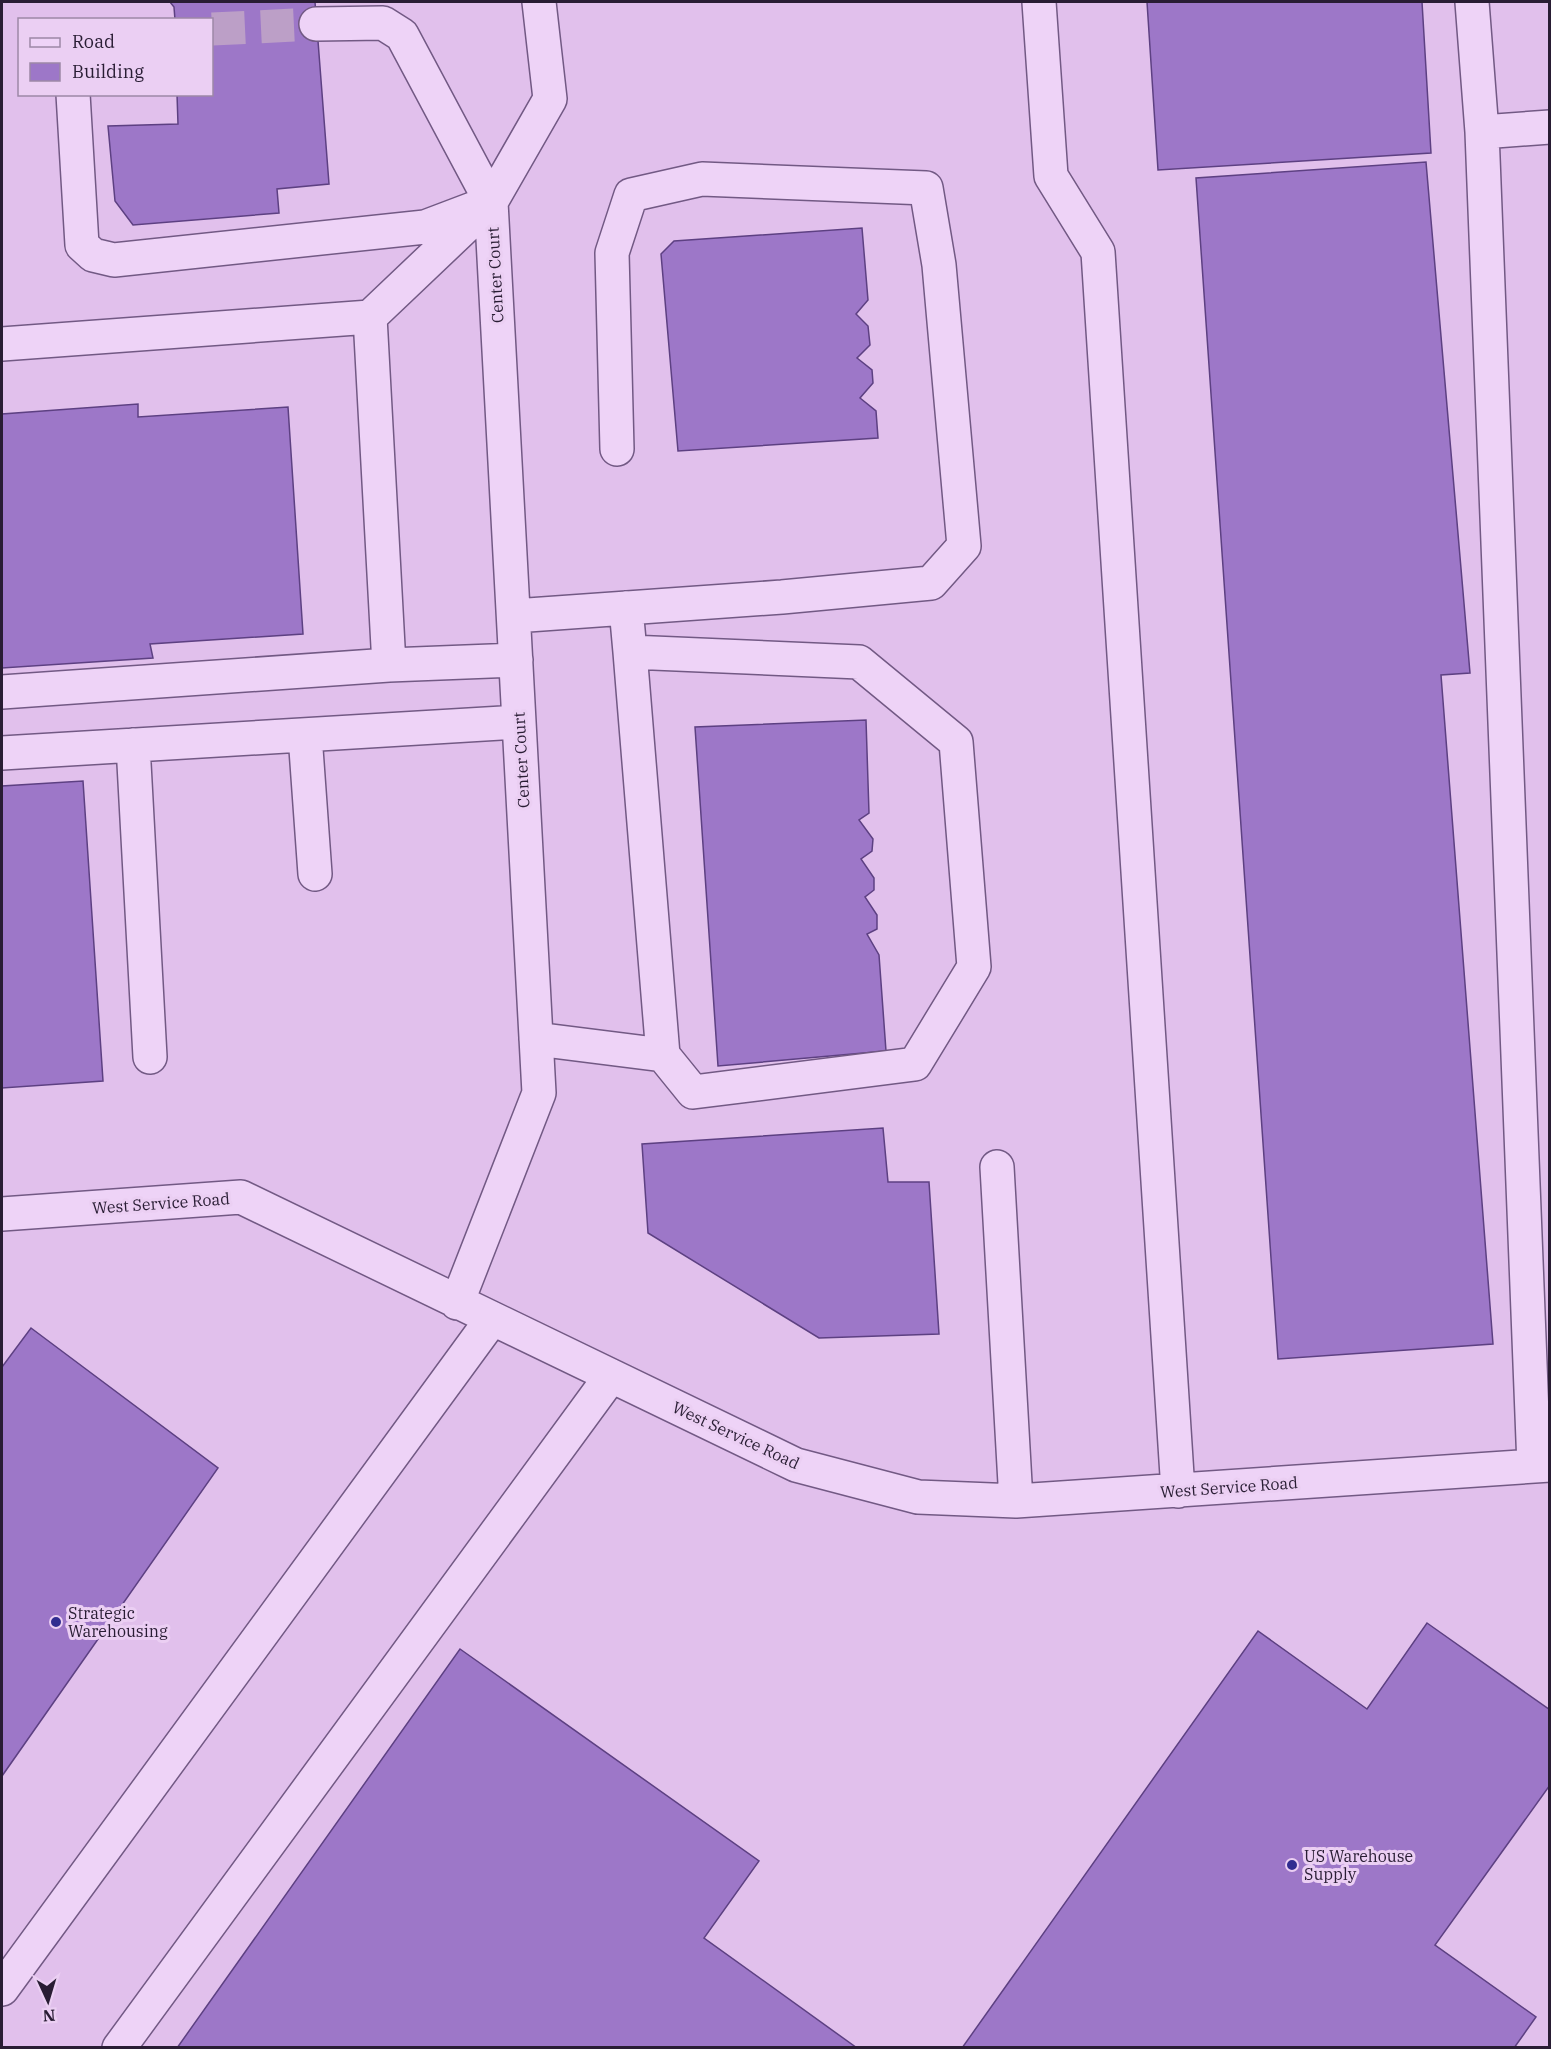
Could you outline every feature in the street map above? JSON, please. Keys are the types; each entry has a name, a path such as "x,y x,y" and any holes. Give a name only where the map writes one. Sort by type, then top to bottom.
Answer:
{"street":[{"path":"2,344 370,317 491,202 550,99 539,2"},
{"path":"1039,2 1051,176 1098,252 1178,1491"},
{"path":"1472,2 1482,132 1542,1466"},
{"path":"316,24 383,23 402,35 491,202"},
{"path":"73,96 82,245 93,255 114,260 425,228 491,202"},
{"path":"1482,132 1550,127"},
{"path":"513,616 782,597 931,583 964,546 939,265 926,188 702,179 631,195 612,253 617,449"},
{"name":"Center Court","path":"458,1303 539,1093 491,202"},
{"path":"370,317 389,665"},
{"path":"626,608 663,1055 693,1092 915,1064 974,967 956,742 859,662 630,652"},
{"path":"2,692 389,665 516,660"},
{"path":"2,753 519,722"},
{"path":"305,735 315,874"},
{"path":"133,746 150,1057"},
{"path":"536,1039 663,1055"},
{"path":"997,1167 1016,1501"},
{"name":"West Service Road","path":"2,1214 242,1197 796,1465 918,1497 1016,1501 1542,1466"},
{"path":"2,1989 492,1319"},
{"path":"119,2048 611,1376"}],"building":[{"path":"170,2 315,2 329,184 277,189 279,213 133,225 115,201 108,126 178,124 177,96 213,96 213,18 175,18 174,7"},
{"path":"1147,2 1422,2 1431,153 1158,170"},
{"path":"1426,162 1470,673 1441,675 1493,1344 1278,1359 1196,178"},
{"path":"862,228 868,300 856,314 868,326 870,345 857,358 872,370 873,383 860,398 876,411 878,438 678,451 661,254 674,241"},
{"path":"138,404 138,417 288,407 303,634 150,644 153,658 2,668 2,414"},
{"path":"866,720 869,813 859,820 873,839 872,851 861,859 874,878 874,890 865,897 877,915 877,929 867,934 879,955 886,1051 718,1066 695,727"},
{"path":"83,781 103,1081 2,1088 2,786"},
{"path":"883,1128 888,1182 929,1182 939,1334 819,1338 648,1233 642,1144"},
{"name":"Strategic Warehousing","path":"31,1328 218,1468 2,1776 2,1367"},
{"name":"US Warehouse Supply","path":"1427,1623 1550,1710 1550,1785 1435,1945 1536,2017 1514,2048 962,2048 1258,1631 1367,1709"},
{"path":"460,1649 759,1861 704,1938 857,2048 177,2048"}],"tunnel":[{"path":"213,29 316,24"}],"place":[{"name":"Strategic Warehousing","path":"56,1622"},
{"name":"US Warehouse Supply","path":"1292,1865"}]}
